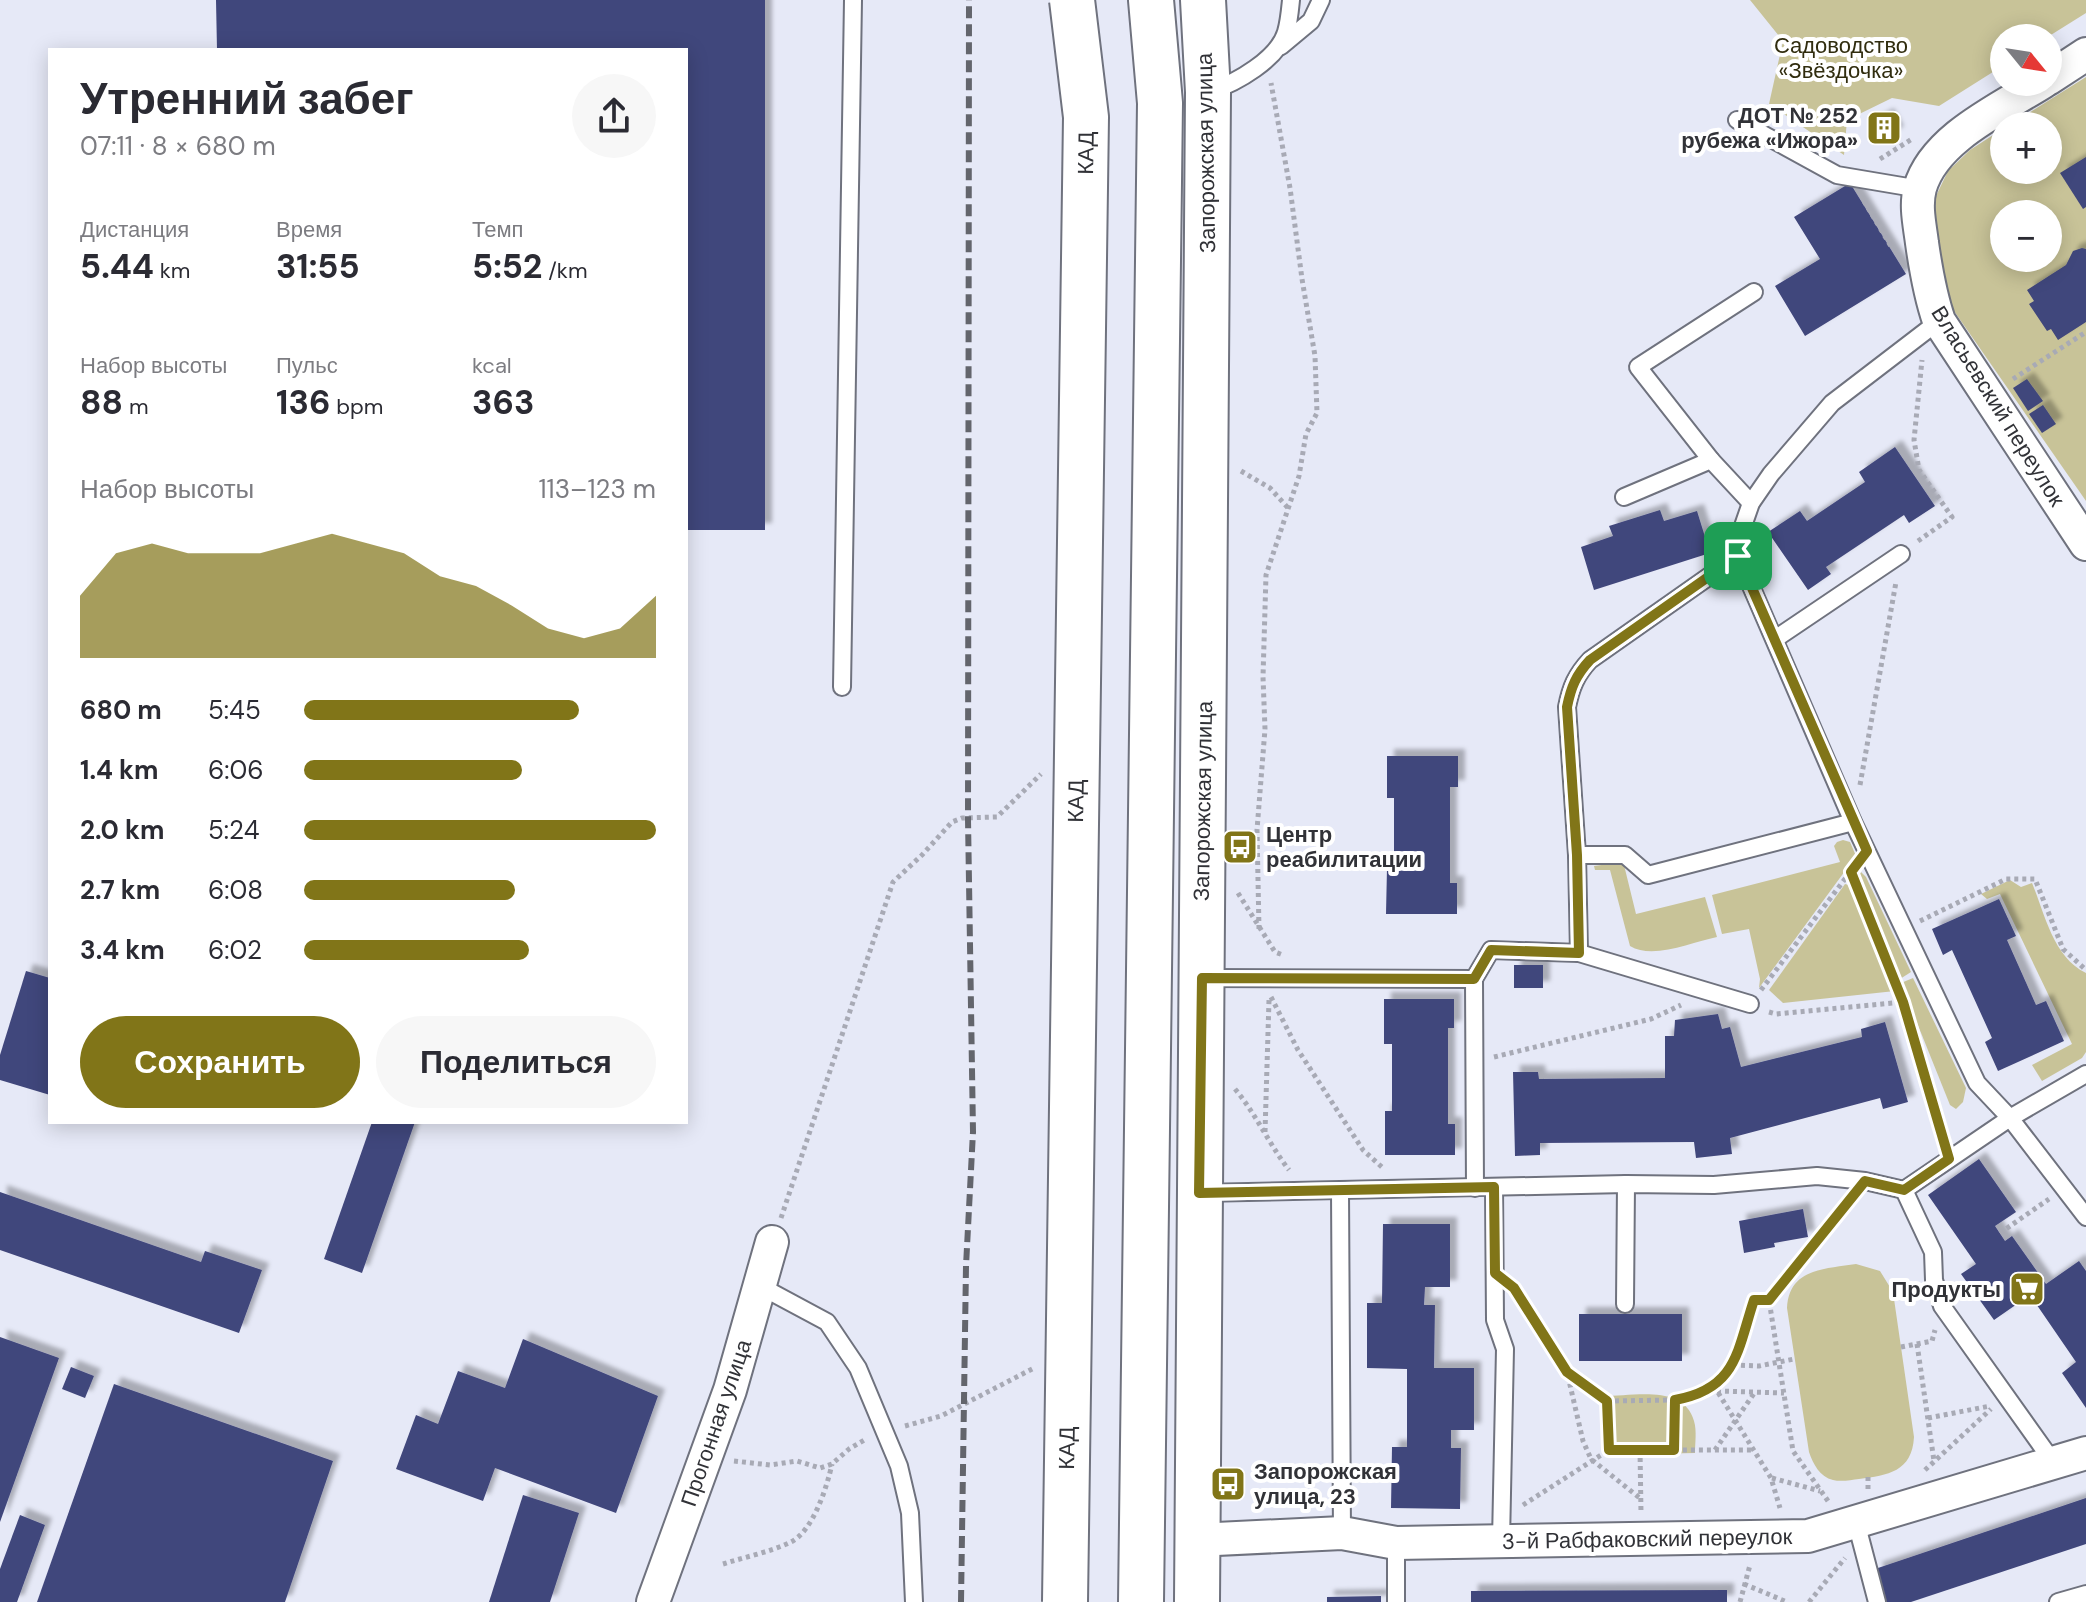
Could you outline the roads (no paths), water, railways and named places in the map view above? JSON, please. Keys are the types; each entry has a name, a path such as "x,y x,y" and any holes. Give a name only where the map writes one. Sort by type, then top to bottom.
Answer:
{"main road":[{"name":"КАД","path":"1065,1602 1086,117 1072,0"},
{"path":"1141,1602 1160,103 1151,0"},
{"name":"Запорожская улица","path":"1197,1602 1208,92 1203,0"}],"street":[{"path":"2062,72 2084,60"},
{"name":"Власьевский переулок","path":"2021,96 1952,140 1933,162 1920,189 1918,216 1929,293 1939,321 2086,544"},
{"name":"Прогонная улица","path":"653,1602 730,1390 772,1242"},
{"name":"3-й Рабфаковский переулок","path":"1196,1540 1342,1533 1396,1543 1502,1530 1641,1539 1808,1536 1854,1528 1894,1510 2086,1453"}],"lane":[{"path":"842,687 853,0"},
{"path":"1267,58 1285,35 1291,0"},
{"path":"1208,92 1234,83 1267,58 1311,21 1321,0"},
{"path":"1737,120 1837,175 1920,189"},
{"path":"1751,503 1711,460 1638,367 1754,292"},
{"path":"1939,321 1832,403 1771,474 1751,503 1742,529 1738,556 1853,822 1977,1083 2010,1118 2086,1217"},
{"path":"1624,497 1711,460"},
{"path":"1775,639 1901,554"},
{"path":"1579,953 1577,855 1567,707 1577,674 1590,660 1738,556"},
{"path":"1577,855 1625,855 1648,875 1853,822"},
{"path":"1475,1188 1474,979 1491,950 1579,953 1750,1004"},
{"path":"1202,978 1474,979"},
{"path":"1199,1193 1714,1185 1817,1176 1865,1181 1904,1190 2010,1118 2086,1074"},
{"path":"1625,1304 1626,1184"},
{"path":"1494,1187 1495,1320 1505,1349 1502,1530"},
{"path":"1904,1190 1933,1252 1934,1280 1942,1306 1999,1398 2053,1462"},
{"path":"1340,1191 1342,1533"},
{"path":"760,1286 827,1322 858,1368 899,1466 910,1513 914,1602"},
{"path":"1854,1528 1877,1602"},
{"path":"1396,1543 1396,1602"},
{"path":"2058,1602 2086,1594"}],"railway":[{"path":"961,1602 966,1266 973,1132 968,819 969,0"}],"place":[{"name":"ДОТ № 252 рубежа «Ижора»","path":"1884,128"},
{"name":"Центр реабилитации","path":"1240,847"},
{"name":"Продукты","path":"2027,1289"},
{"name":"Запорожская улица, 23","path":"1228,1484"}],"park label":[{"name":"Садоводство «Звёздочка»","path":"1841,58"}]}
